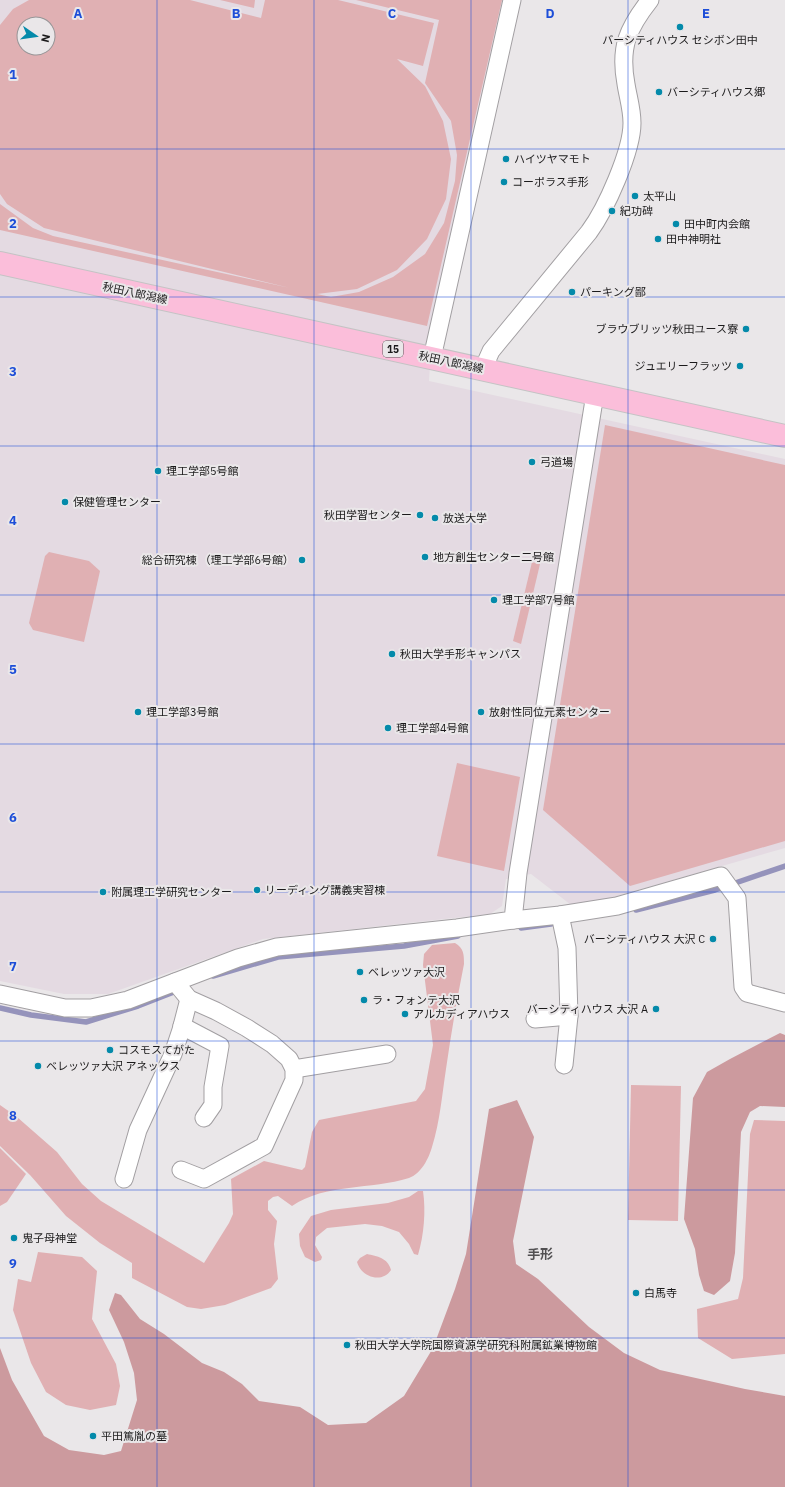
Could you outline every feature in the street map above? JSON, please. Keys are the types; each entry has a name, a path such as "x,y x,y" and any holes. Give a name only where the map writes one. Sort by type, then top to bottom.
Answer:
{"main road":[{"name":"秋田八郎潟線","path":"0,263 785,436"}],"street":[{"path":"432,358 512,0"},
{"path":"483,369 486,361 498,342 585,238 604,209 631,135 631,112 624,74 624,51 628,34 634,22 650,0"},
{"path":"513,920 518,873 595,394"},
{"path":"0,994 65,1008 91,1008 128,1000 238,958 277,947 457,928 617,906 721,876 732,891 742,987 747,994 785,1003"},
{"path":"560,915 567,948 569,1016 564,1065"},
{"path":"175,983 189,998 247,1028 272,1044 289,1059 294,1069 294,1080 264,1146 204,1179 181,1170"},
{"path":"124,1179 138,1130 172,1054 182,1026 189,998"},
{"path":"535,1020 569,1016"},
{"path":"182,1026 220,1046 213,1087 213,1105 204,1118"},
{"path":"294,1069 387,1054"}],"shaded area":[{"name":"秋田大学手形キャンパス","path":"0,0 507,0 432,330 429,381 785,459 785,848 575,908 531,874 506,879 502,906 490,914 263,939 108,994 64,994 0,981"},
{"path":"29,0 190,0 261,18 265,0 338,0 434,23 423,66 397,59 425,86 443,121 451,159 446,199 427,239 397,270 357,289 317,294 331,297 359,292 393,277 425,254 444,223 455,181 457,155 451,121 425,83 439,20 356,0 502,0 427,326 0,230 0,204 33,228 53,236 290,288 44,228 7,204 0,194 0,25 13,9"},
{"path":"220,0 255,0 254,8"},
{"path":"605,425 785,465 785,841 630,886 543,810"},
{"path":"49,552 89,561 100,571 84,642 33,630 29,623 45,556"},
{"path":"532,562 540,564 521,644 513,641"},
{"path":"457,763 520,777 504,871 437,856"},
{"path":"455,943 462,949 464,964 452,1030 439,1118 435,1137 427,1161 413,1176 394,1182 334,1190 305,1199 292,1206 278,1196 273,1197 268,1201 268,1210 277,1221 274,1244 278,1279 271,1288 225,1305 201,1309 187,1307 132,1278 132,1263 100,1243 66,1216 30,1175 0,1146 0,1105 17,1117 57,1152 82,1184 101,1201 204,1263 233,1214 231,1179 264,1161 302,1170 305,1167 312,1132 319,1120 416,1101 425,1089 433,1045 423,965 424,954 432,945"},
{"path":"780,1033 785,1035 785,1107 760,1106 750,1112 741,1132 735,1253 730,1281 714,1295 704,1291 699,1275 695,1249 684,1219 693,1098 707,1072"},
{"path":"631,1085 681,1086 678,1221 628,1220"},
{"path":"517,1100 534,1137 513,1241 516,1264 538,1279 589,1327 624,1353 660,1370 745,1389 785,1396 785,1487 0,1487 0,1348 12,1380 44,1436 69,1450 104,1455 121,1451 137,1400 134,1373 124,1342 109,1310 115,1293 121,1295 140,1319 164,1334 202,1363 224,1372 242,1384 259,1401 300,1407 328,1425 366,1423 404,1396 433,1348 455,1289 466,1254 489,1109"},
{"path":"754,1120 785,1121 785,1354 732,1359 698,1338 697,1309 738,1299 743,1278 750,1134"},
{"path":"0,1148 26,1174 7,1202 0,1206"},
{"path":"418,1191 423,1191 424,1215 423,1231 418,1255 414,1254 409,1244 399,1232 382,1226 365,1224 327,1228 316,1237 315,1245 322,1257 321,1260 315,1262 305,1257 300,1246 299,1234 311,1216 331,1210 388,1203 409,1197"},
{"path":"38,1252 82,1257 97,1271 92,1319 116,1364 120,1386 116,1405 90,1410 66,1405 46,1392 31,1363 13,1310 18,1279 31,1282"},
{"path":"367,1254 385,1260 390,1266 391,1270 382,1277 377,1278 367,1275 359,1267 357,1262 360,1258"}],"waterway":[{"path":"636,910 715,890 785,866"},
{"path":"521,928 551,924"},
{"path":"213,976 278,957 404,946 458,936"},
{"path":"0,1008 31,1015 86,1022 138,1006 179,990"}],"place":[{"name":"バーシティハウス セシボン田中","path":"680,27"},
{"name":"バーシティハウス郷","path":"659,92"},
{"name":"ハイツヤマモト","path":"506,159"},
{"name":"コーポラス手形","path":"504,182"},
{"name":"太平山","path":"635,196"},
{"name":"紀功碑","path":"612,211"},
{"name":"田中町内会館","path":"676,224"},
{"name":"田中神明社","path":"658,239"},
{"name":"パーキング鄙","path":"572,292"},
{"name":"ブラウブリッツ秋田ユース寮","path":"746,329"},
{"name":"ジュエリーフラッツ","path":"740,366"},
{"name":"弓道場","path":"532,462"},
{"name":"理工学部5号館","path":"158,471"},
{"name":"保健管理センター","path":"65,502"},
{"name":"秋田学習センター","path":"420,515"},
{"name":"放送大学","path":"435,518"},
{"name":"地方創生センター二号館","path":"425,557"},
{"name":"総合研究棟 （理工学部6号館）","path":"302,560"},
{"name":"理工学部7号館","path":"494,600"},
{"name":"秋田大学手形キャンパス","path":"392,654"},
{"name":"理工学部3号館","path":"138,712"},
{"name":"放射性同位元素センター","path":"481,712"},
{"name":"理工学部4号館","path":"388,728"},
{"name":"リーディング講義実習棟","path":"257,890"},
{"name":"附属理工学研究センター","path":"103,892"},
{"name":"バーシティハウス 大沢 C","path":"713,939"},
{"name":"ベレッツァ大沢","path":"360,972"},
{"name":"ラ・フォンテ大沢","path":"364,1000"},
{"name":"バーシティハウス 大沢 A","path":"656,1009"},
{"name":"アルカディアハウス","path":"405,1014"},
{"name":"コスモスてがた","path":"110,1050"},
{"name":"ベレッツァ大沢 アネックス","path":"38,1066"},
{"name":"鬼子母神堂","path":"14,1238"},
{"name":"白馬寺","path":"636,1293"},
{"name":"秋田大学大学院国際資源学研究科附属鉱業博物館","path":"347,1345"},
{"name":"平田篤胤の墓","path":"93,1436"}],"district":[{"name":"手形","path":"540,1254"}]}
